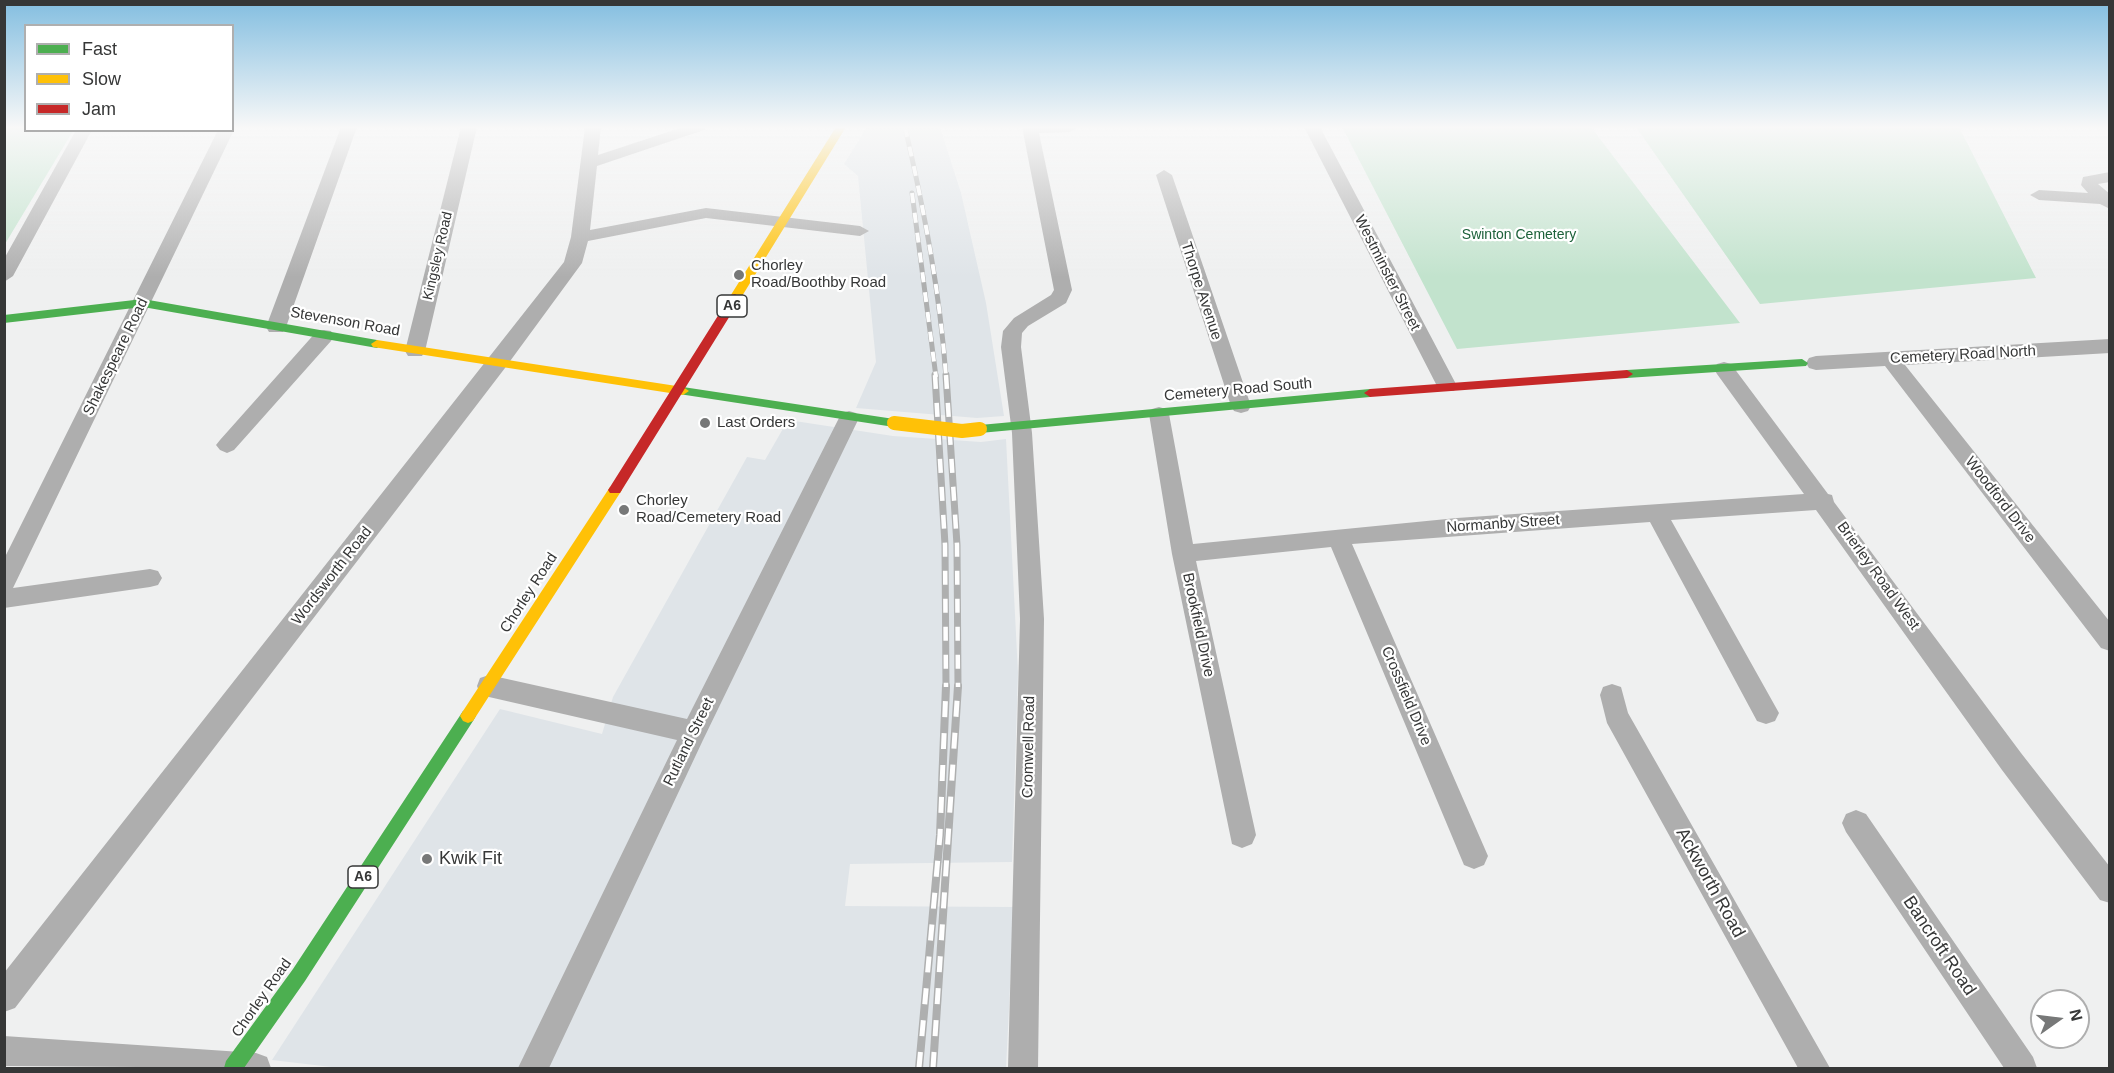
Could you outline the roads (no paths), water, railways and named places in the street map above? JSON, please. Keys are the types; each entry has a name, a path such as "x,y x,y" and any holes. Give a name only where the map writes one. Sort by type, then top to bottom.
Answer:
{"street":[{"path":"4,276 58,177"},
{"name":"Shakespeare Road","path":"4,583 203,177"},
{"path":"276,327 331,177"},
{"name":"Kingsley Road","path":"415,351 457,177"},
{"name":"Wordsworth Road","path":"4,997 498,363 573,263 580,237 587,177"},
{"name":"Chorley Road","path":"241,1068 299,975 680,391 811,177"},
{"name":"Cromwell Road","path":"1023,1068 1032,619 1021,426 1011,346 1013,331 1021,322 1059,298 1063,290 1062,275 1041,177"},
{"name":"Thorpe Avenue","path":"1165,177 1240,406"},
{"name":"Westminster Street","path":"1338,177 1447,386"},
{"path":"2106,202 2091,188 2089,181 2109,177"},
{"path":"2039,195 2106,202"},
{"path":"580,237 694,213 860,231"},
{"name":"Stevenson Road","path":"4,319 143,303 415,351 680,391"},
{"path":"227,445 324,336"},
{"path":"2102,347 2109,363"},
{"name":"Cemetery Road North","path":"1809,363 2102,347"},
{"name":"Woodford Drive","path":"1890,359 2109,641"},
{"name":"Cemetery Road South","path":"680,391 849,418 962,431 1447,386 1809,363"},
{"name":"Brierley Road West","path":"1725,369 1824,501 2028,786 2109,890"},
{"name":"Brookfield Drive","path":"1159,414 1183,554 1242,835"},
{"name":"Rutland Street","path":"534,1068 694,732 849,418"},
{"name":"Normanby Street","path":"1183,554 1496,523 1658,515 1824,501"},
{"path":"1658,515 1766,713"},
{"name":"Crossfield Drive","path":"1338,537 1474,856"},
{"path":"4,599 150,578"},
{"path":"489,686 694,732"},
{"name":"Ackworth Road","path":"1612,694 1616,715 1815,1068"},
{"name":"Bancroft Road","path":"1856,823 2022,1068"},
{"path":"4,1051 241,1068"}],"railway":[{"path":"916,177 940,314 946,377"},
{"path":"912,193 936,377"},
{"path":"935,375 945,545 946,686"},
{"path":"946,375 957,545 958,686"},
{"path":"919,1068 940,835 946,686"},
{"path":"933,1068 958,686"}],"place":[{"name":"Chorley Road/Boothby Road","path":"739,275"},
{"name":"Last Orders","path":"705,423"},
{"name":"Chorley Road/Cemetery Road","path":"624,510"},
{"name":"Kwik Fit","path":"427,859"}],"park label":[{"name":"Swinton Cemetery","path":"1519,235"}]}
